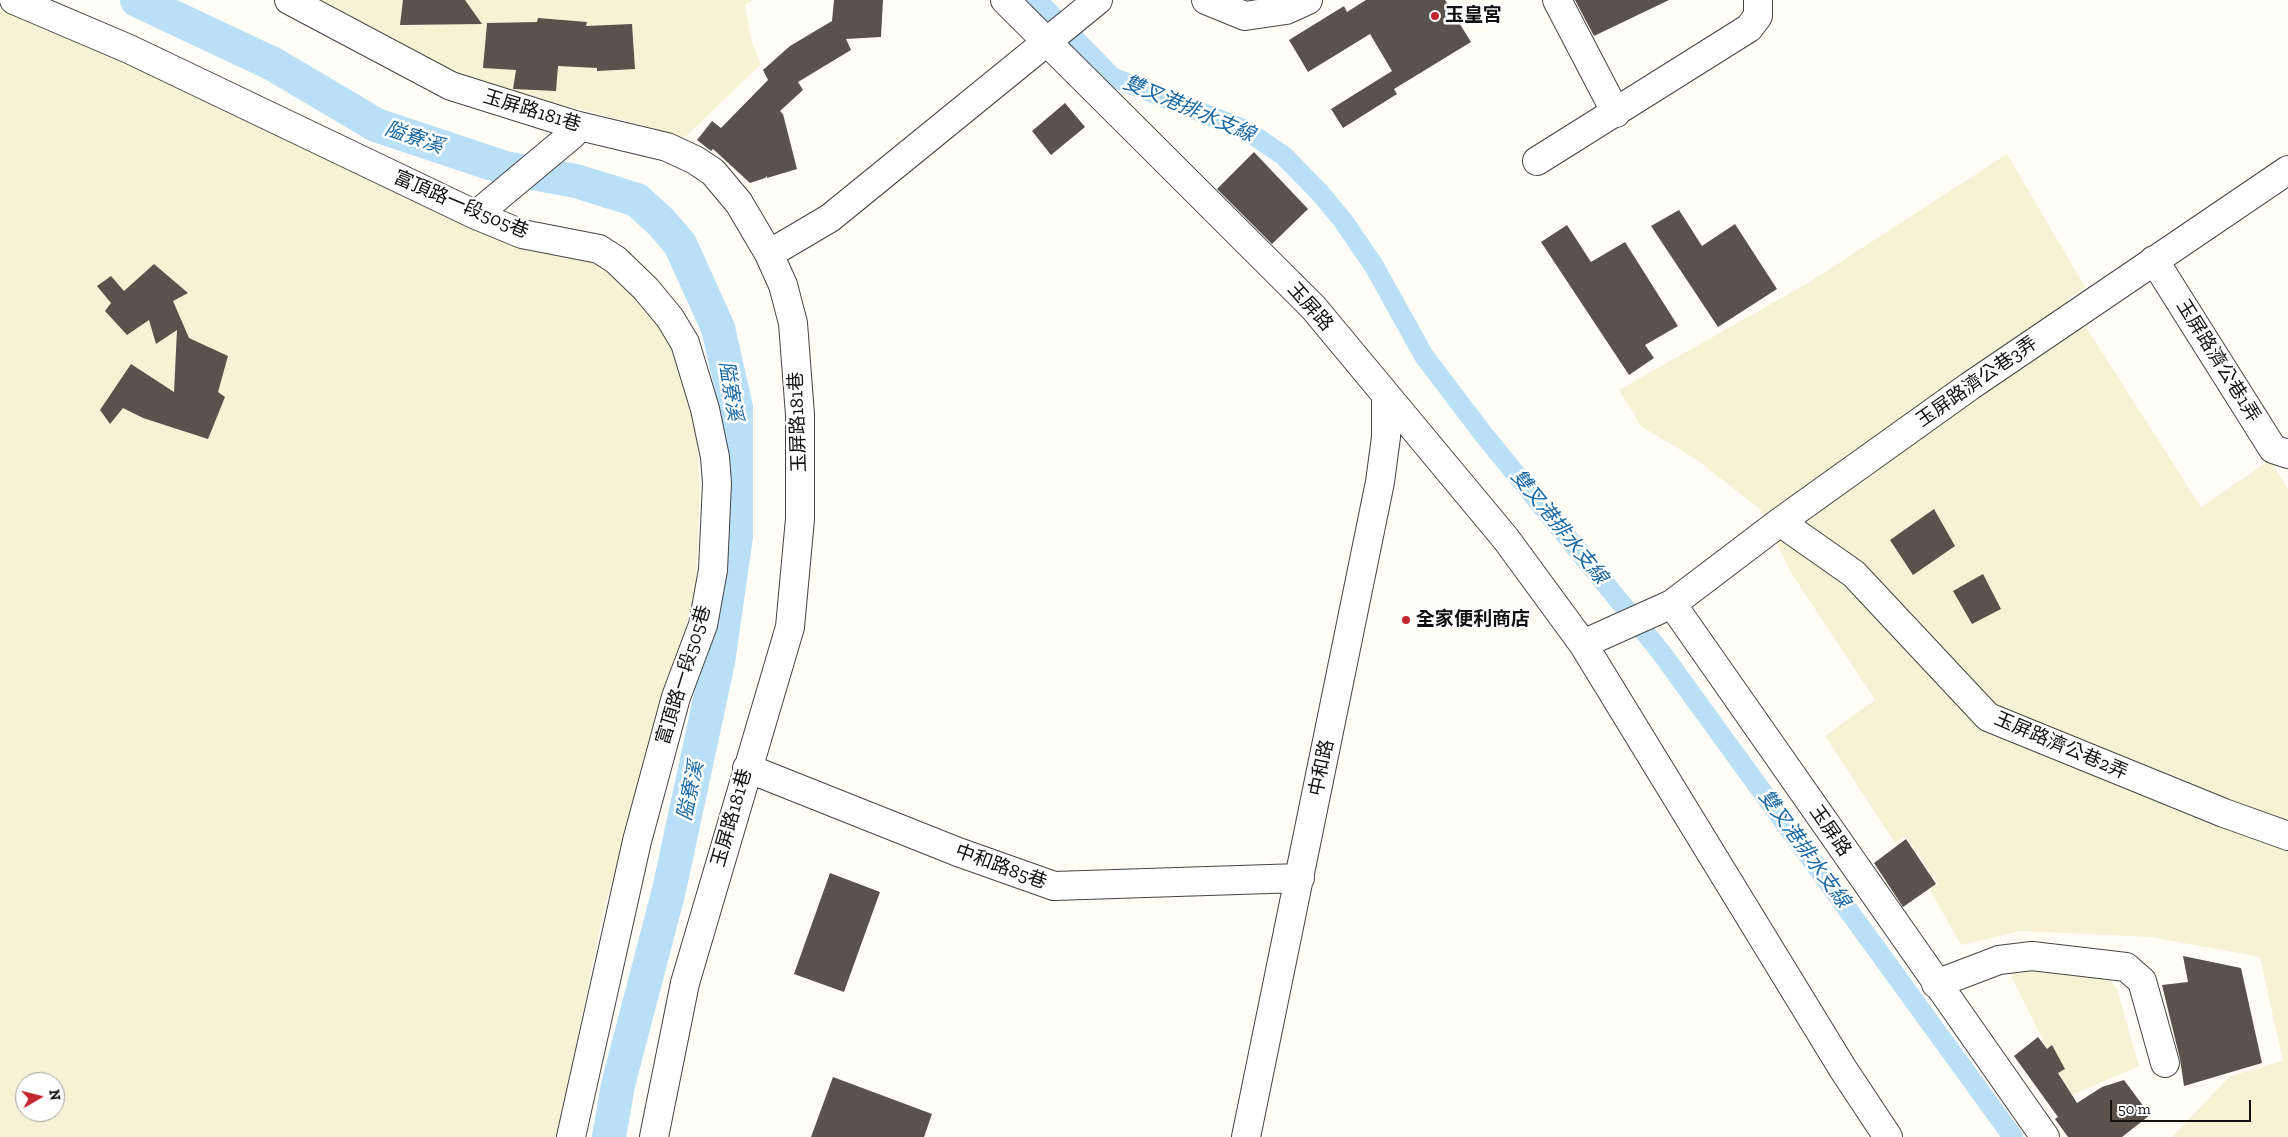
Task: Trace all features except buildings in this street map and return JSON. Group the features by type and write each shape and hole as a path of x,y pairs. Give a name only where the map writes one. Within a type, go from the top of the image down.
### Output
{"street":[{"name":"富頂路一段505巷","path":"14,0 129,49 483,210 522,234 599,249 616,260 646,289 670,318 685,343 703,401 715,457 717,483 713,570 703,624 676,697 637,841 572,1137"},
{"name":"玉屏路181巷","path":"289,0 451,86 574,130 667,147 707,168 725,184 739,203 769,254 783,285 793,322 800,415 800,519 790,627 747,768 686,983 654,1137"},
{"name":"玉屏路","path":"1005,0 1312,307 1506,539 1584,644 1838,1061 1888,1137"},
{"path":"769,254 830,218 1098,0"},
{"path":"1206,0 1245,16 1286,10 1308,0"},
{"path":"1556,0 1616,113"},
{"path":"1537,161 1749,28 1758,16 1758,0"},
{"path":"483,210 574,130"},
{"name":"玉屏路濟公巷3弄","path":"1672,604 1780,522 2154,260 2288,170"},
{"name":"玉屏路濟公巷1弄","path":"2154,260 2274,449 2288,454"},
{"name":"中和路","path":"1246,1137 1380,482 1386,437 1386,396"},
{"name":"玉屏路濟公巷2弄","path":"1780,522 1854,574 1988,717 2224,813 2288,836"},
{"path":"1584,644 1672,604"},
{"name":"玉屏路","path":"1672,604 1936,984 2045,1137"},
{"name":"中和路85巷","path":"747,768 958,852 1054,886 1300,878"},
{"path":"1936,984 1999,960 2032,956 2126,967 2142,981 2165,1063"}],"shaded area":[{"path":"310,0 752,0 745,5 752,43 761,64 683,139 642,125 471,82"},
{"path":"0,1 105,48 594,250 674,341 696,421 700,490 696,587 659,729 604,910 557,1137 0,1137"},
{"path":"2007,154 2085,287 2068,299 2201,507 2270,460 2288,489 2288,1137 2172,1137 2230,1076 2283,1061 2260,957 2151,937 2020,931 1961,945 1930,890 1938,884 1906,836 1895,843 1825,736 1875,700 1790,571 1760,509 1697,460 1641,426 1619,390 1808,283"},
{"path":"2057,963 2110,980 2117,989 2139,1066 2070,1096 2010,973"}],"waterway":[{"name":"隘寮溪","path":"137,0 273,64 376,125 505,168 576,181 637,200 661,222 680,244 718,328 736,407 736,536 718,662 669,890 618,1085 609,1137"},
{"name":"雙叉港排水支線","path":"1037,0 1112,77 1246,130 1284,156 1321,194 1344,222 1374,266 1424,356 1484,435 1660,651 2013,1137"}],"place":[{"name":"玉皇宮","path":"1435,16"},
{"name":"全家便利商店","path":"1406,620"}]}
